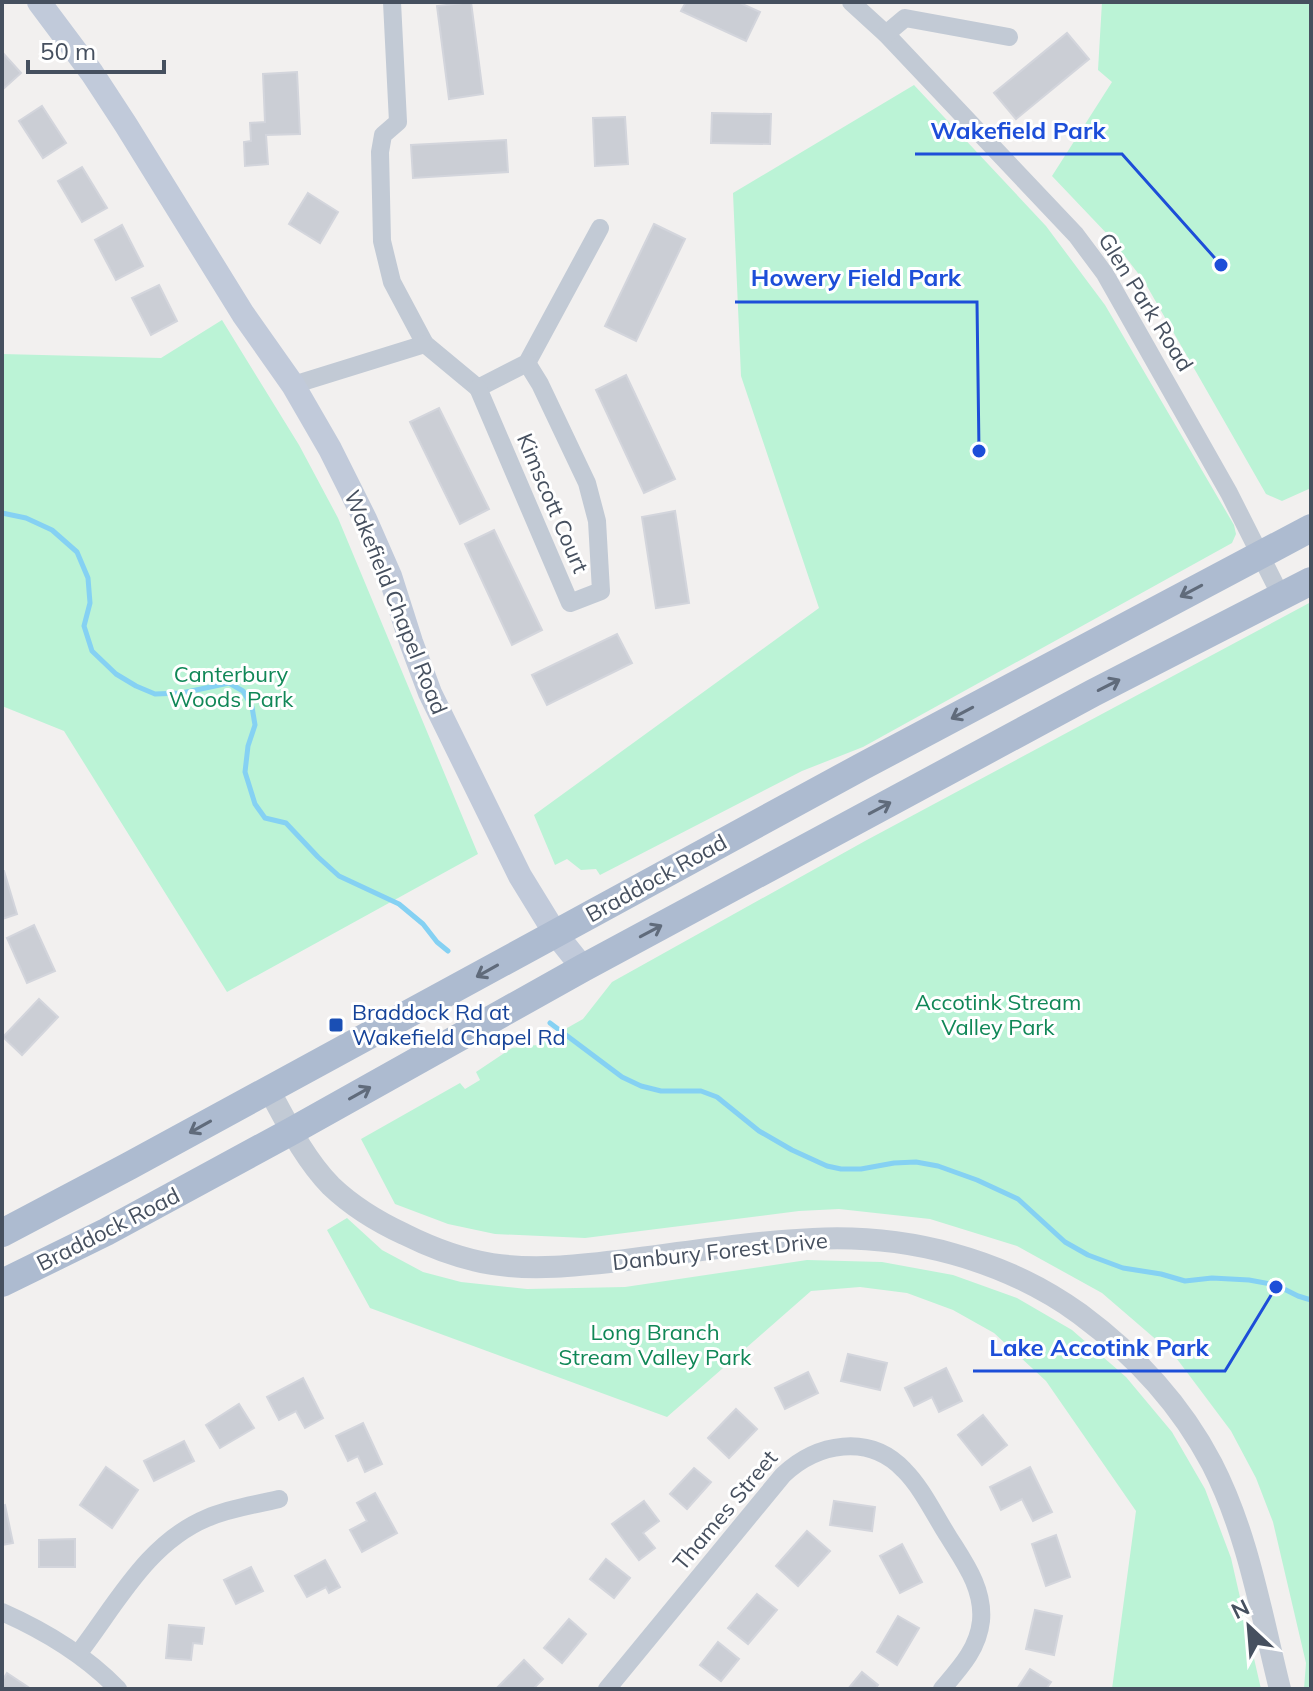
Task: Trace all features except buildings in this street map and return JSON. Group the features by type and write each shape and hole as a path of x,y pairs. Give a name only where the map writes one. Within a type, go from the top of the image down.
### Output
{"main road":[{"name":"Wakefield Chapel Road","path":"39,2 92,73 243,314 293,385 330,449 390,576 430,693 520,876 555,933 583,968"},
{"name":"Braddock Road","path":"2,1233 1311,528"},
{"name":"Braddock Road","path":"2,1283 106,1232 583,968 1093,693 1311,581"}],"street":[{"path":"392,2 398,122 383,135 380,152 382,241 392,282 425,344 478,388 527,363 600,228"},
{"name":"Glen Park Road","path":"851,2 886,34 1076,235 1105,274 1229,493 1281,596"},
{"path":"886,34 905,18 1009,37"},
{"path":"293,385 425,344"},
{"name":"Kimscott Court","path":"478,388 570,603 601,591 597,521 587,483 527,363"},
{"name":"Danbury Forest Drive","path":"269,1090 312,1164 332,1186 355,1206 389,1227 430,1247 461,1257 530,1267 577,1266 772,1242 816,1238 860,1239 903,1243 953,1254 994,1268 1068,1306 1133,1358 1189,1425 1211,1463 1230,1502 1244,1543 1280,1689"},
{"name":"Thames Street","path":"607,1689 783,1475 810,1454 847,1446 867,1448 902,1467 915,1482 973,1578 981,1608 977,1638 970,1655 942,1689"},
{"path":"78,1654 145,1564 184,1530 208,1518 279,1499"},
{"path":"2,1612 47,1634 78,1654 118,1689"}],"green space":[{"path":"1102,2 1311,2 1311,488 1282,501 1266,494 1144,281 1110,237 1052,176 1112,82 1098,70"},
{"path":"914,85 1046,226 1105,305 1234,525 1236,534 1232,543 863,747 802,771 600,875 596,869 581,870 567,859 555,865 534,815 819,608 741,376 733,193"},
{"name":"Canterbury Woods Park","path":"222,320 299,445 338,518 478,854 227,992 64,731 2,706 2,354 161,358"},
{"name":"Accotink Stream Valley Park","path":"1311,602 1311,1689 1304,1689 1306,1663 1273,1522 1256,1478 1231,1431 1174,1355 1102,1293 1017,1246 930,1219 839,1209 799,1211 585,1238 495,1234 448,1224 395,1204 361,1139 460,1083 465,1089 480,1080 476,1072 512,1048 537,1045 583,1019 612,982 865,841"},
{"name":"Long Branch Stream Valley Park","path":"347,1218 382,1250 423,1272 461,1282 527,1289 625,1287 807,1260 882,1262 953,1275 1017,1298 1072,1330 1126,1377 1172,1432 1205,1489 1231,1558 1261,1689 1112,1689 1136,1511 1046,1381 994,1333 953,1310 907,1293 860,1287 811,1291 667,1417 370,1308 327,1230"}],"waterway":[{"path":"2,513 26,518 52,530 77,552 88,578 90,603 84,626 92,651 116,674 155,694 182,693 229,683 243,691 252,707 255,725 248,746 245,772 255,804 265,818 286,823 339,876 399,904 448,951"},
{"path":"550,1023 622,1077 661,1091 701,1091 717,1097 759,1131 827,1166 861,1169 916,1162 938,1166 1018,1199 1065,1242 1088,1255 1123,1268 1185,1281 1212,1278 1249,1280 1276,1285 1311,1300"}],"place":[{"name":"Wakefield Park","path":"1221,265"},
{"name":"Howery Field Park","path":"979,451"},
{"name":"Braddock Rd at Wakefield Chapel Rd","path":"336,1025"},
{"name":"Lake Accotink Park","path":"1276,1287"}]}
